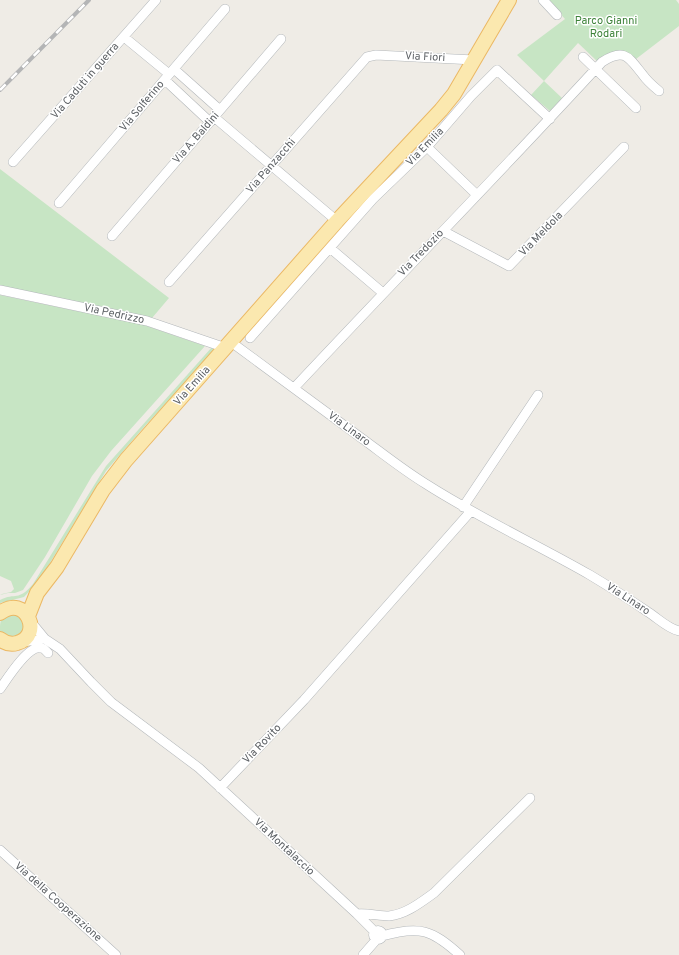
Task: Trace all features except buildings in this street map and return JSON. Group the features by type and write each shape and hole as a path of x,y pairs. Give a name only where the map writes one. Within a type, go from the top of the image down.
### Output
{"main road":[{"name":"Via Emilia","path":"6,610 37,593 57,568 103,490 126,460 337,222 369,195 441,110 454,94 509,0"},
{"name":"Via Emilia","path":"0,652 11,642 25,640 29,634 31,629 30,619 37,593"},
{"name":"Via Emilia","path":"6,610 19,608 24,611 30,619"}],"street":[{"name":"Via Caduti in guerra","path":"13,162 156,0"},
{"path":"543,0 556,15"},
{"name":"Via Solferino","path":"59,203 225,9"},
{"path":"124,36 337,222"},
{"name":"Via A. Baldini","path":"112,236 281,39"},
{"name":"Via Fiori","path":"376,55 474,60"},
{"name":"Via Panzacchi","path":"169,282 367,56 376,55"},
{"name":"Via Tredozio","path":"294,388 550,119 602,62 610,56 622,55 628,57 642,75 659,91"},
{"path":"583,57 636,108"},
{"path":"454,94 466,102 497,70 550,119"},
{"path":"169,74 215,116"},
{"name":"Via Emilia","path":"250,338 330,248 369,195 426,147 466,102"},
{"path":"426,147 477,195"},
{"name":"Via Meldola","path":"443,231 509,266 624,147"},
{"path":"330,248 383,293"},
{"name":"Via Pedrizzo","path":"0,290 146,321 213,343 228,345"},
{"name":"Via Linaro","path":"228,345 294,388 402,468 467,509 534,544 613,589 666,626 679,631"},
{"path":"467,509 538,395"},
{"name":"Via Rovito","path":"220,788 304,700 467,509"},
{"name":"Via Montalaccio","path":"30,619 45,639 60,649 90,682 111,702 176,750 220,788 357,914 378,936"},
{"path":"11,642 45,639"},
{"path":"0,689 28,653 39,647 44,648 48,653"},
{"path":"357,914 393,915 410,910 419,905 434,893 530,798"},
{"name":"Via della Cooperazione","path":"0,850 116,955"},
{"path":"363,955 378,936 413,930 434,934 460,955"}],"green space":[{"name":"Parco Gianni Rodari","path":"548,0 676,0 679,4 679,26 636,59 631,56 598,62 578,43 544,81 517,55 565,19"},
{"path":"544,81 562,98 550,111 531,95"},
{"path":"0,169 169,298 152,318 0,287"},
{"path":"0,295 144,325 205,346 111,451 92,476 45,557 23,590 15,593 0,595 11,592 14,589 11,581 0,576"},
{"path":"212,347 214,351 106,471 39,581 24,597 0,603 0,600 24,593 33,584 106,466"},
{"path":"11,613 20,616 24,624 23,633 12,640 0,633 1,620"}],"railway":[{"path":"0,90 89,0"}]}
